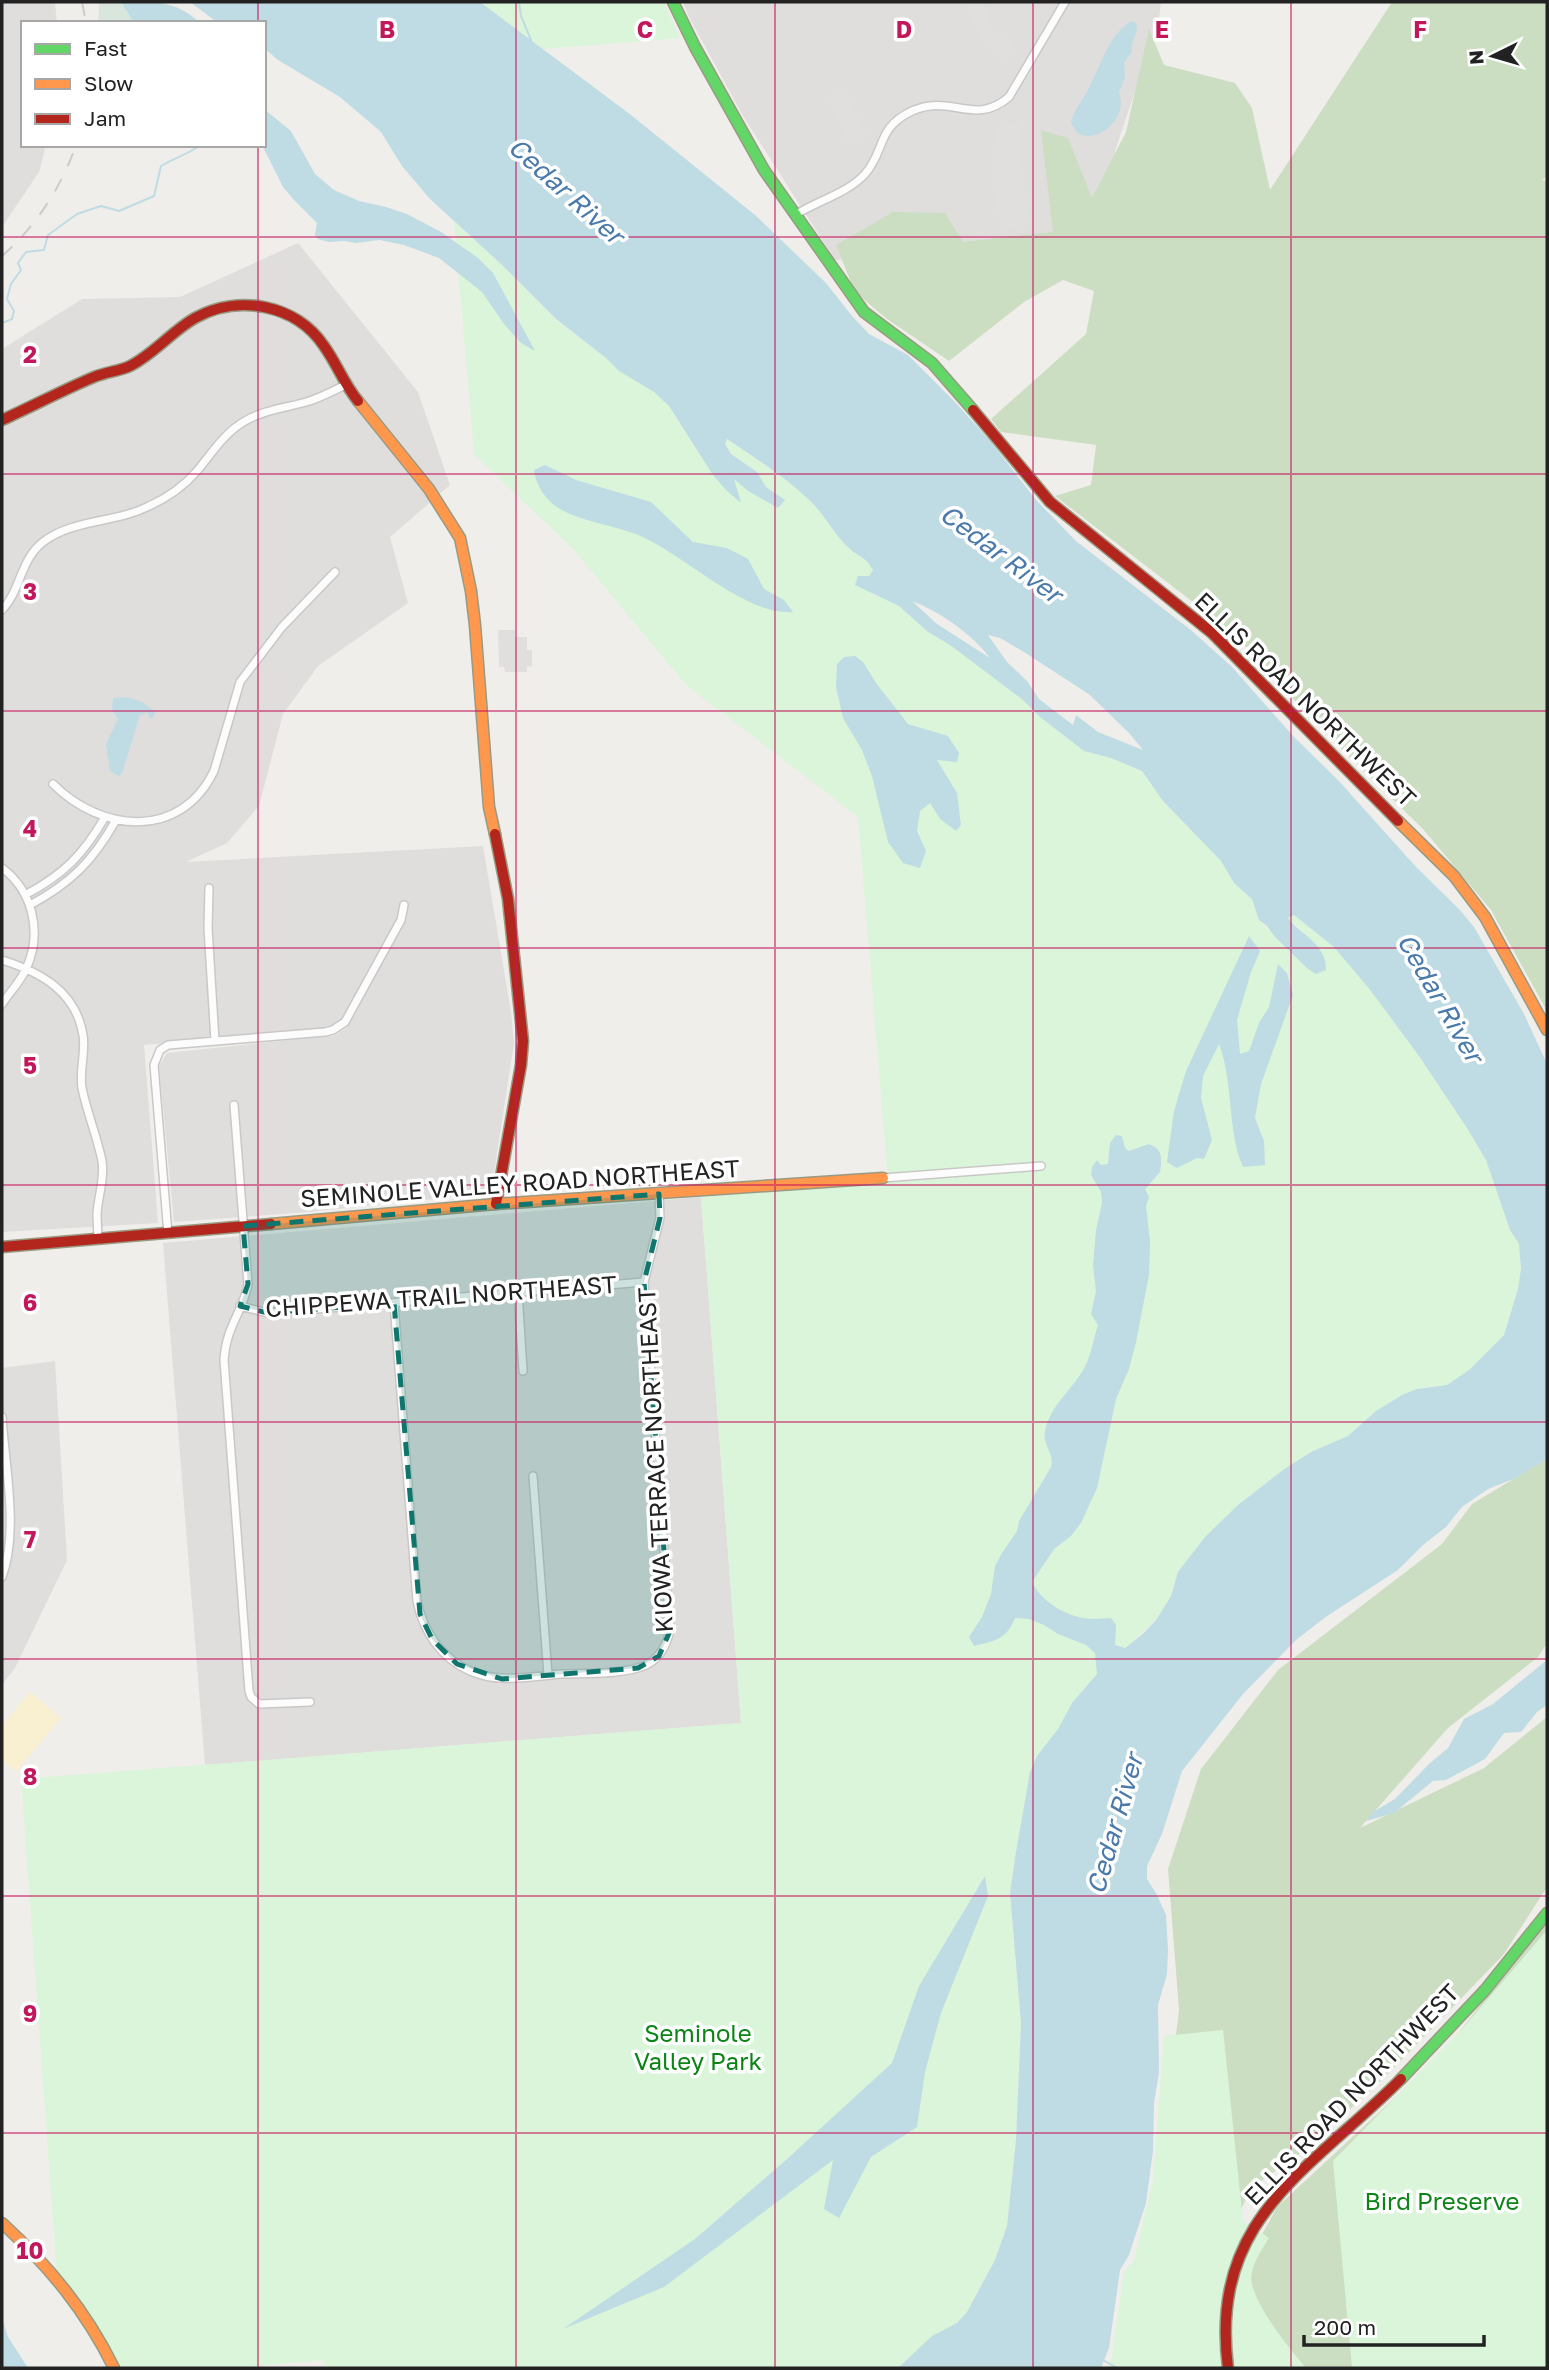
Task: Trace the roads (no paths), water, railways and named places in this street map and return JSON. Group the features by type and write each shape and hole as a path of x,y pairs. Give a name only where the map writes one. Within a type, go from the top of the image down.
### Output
{"street":[{"name":"ELLIS ROAD NORTHWEST","path":"673,2 764,170 864,312 875,323 930,359 1050,502 1212,633 1324,749 1454,876 1485,918 1547,1030"},
{"path":"795,215 813,203 854,184 867,172 890,125 901,117 926,105 939,104 982,111 1001,104 1009,97 1065,2"},
{"path":"2,420 98,375 130,366 193,319 230,305 262,305 288,314 309,329 324,345 345,385 429,489 460,538 471,591 489,807 508,899 523,1041 496,1204"},
{"path":"2,610 12,598 32,554 52,536 146,508 171,494 194,474 223,437 244,421 268,411 306,402 345,385"},
{"path":"52,784 67,798 116,820 159,820 185,808 207,785 214,771 240,682 248,668 282,627 335,572"},
{"path":"25,895 72,864 85,850 105,817"},
{"path":"30,905 65,884 79,872 99,849 116,820"},
{"path":"2,868 16,881 30,905 34,933 26,968 2,1004"},
{"path":"209,888 208,928 215,1041"},
{"path":"168,1234 154,1065 160,1050 168,1045 325,1032 340,1026 345,1022 401,920 404,905"},
{"path":"2,960 49,979 64,993 74,1009 83,1034 81,1085 102,1161 103,1182 97,1212 98,1240"},
{"path":"234,1105 248,1283 226,1337 224,1360 249,1691 259,1704 310,1702"},
{"name":"SEMINOLE VALLEY ROAD NORTHEAST","path":"2,1247 496,1204 1041,1166"},
{"name":"KIOWA TERRACE NORTHEAST","path":"548,1675 638,1668 659,1656 670,1631 644,1282 660,1218 659,1194"},
{"name":"CHIPPEWA TRAIL NORTHEAST","path":"240,1306 268,1314 644,1282"},
{"path":"518,1292 523,1371"},
{"path":"394,1303 417,1601 425,1627 432,1639 448,1656 479,1675 502,1679 548,1675 533,1476"},
{"path":"2,1417 11,1536 5,1549 2,1577"},
{"name":"ELLIS ROAD NORTHWEST","path":"1228,2368 1225,2333 1231,2284 1240,2254 1259,2218 1297,2175 1369,2110 1423,2056 1514,1956 1547,1913"},
{"path":"2,2223 38,2256 75,2298 99,2336 114,2368"}],"water":[{"path":"121,2 173,6 198,21 133,21"},
{"name":"Cedar River","path":"190,2 480,2 631,115 755,215 826,283 869,334 908,355 954,401 991,442 1036,500 1076,541 1192,631 1232,667 1294,737 1338,780 1474,927 1524,1014 1547,1064 1547,1459 1516,1478 1488,1489 1462,1507 1446,1527 1398,1570 1327,1616 1296,1640 1243,1694 1182,1771 1162,1834 1147,1866 1147,1879 1166,1915 1168,1950 1167,1974 1158,2005 1159,2072 1146,2203 1129,2255 1120,2270 1109,2348 1101,2368 898,2368 932,2336 957,2323 967,2312 995,2260 1007,2226 1016,2140 1021,2023 1010,1893 1016,1852 1030,1772 1037,1756 1058,1729 1072,1703 1097,1674 1095,1653 1086,1645 1029,1619 1015,1618 1004,1635 988,1642 974,1646 969,1637 982,1617 991,1594 995,1566 1051,1467 1045,1431 1056,1407 1085,1367 1098,1325 1091,1314 1096,1291 1093,1266 1096,1230 1102,1203 1101,1192 1091,1175 1092,1167 1097,1160 1101,1165 1108,1164 1110,1143 1116,1135 1122,1136 1125,1148 1129,1151 1149,1144 1159,1152 1160,1172 1145,1189 1149,1197 1146,1206 1150,1242 1149,1275 1136,1342 1129,1369 1116,1399 1097,1488 1081,1523 1071,1536 1054,1549 1032,1582 1043,1597 1066,1613 1094,1619 1111,1618 1116,1625 1115,1645 1125,1648 1156,1620 1171,1596 1178,1572 1205,1537 1238,1505 1283,1470 1311,1452 1348,1436 1376,1411 1402,1395 1417,1389 1447,1385 1469,1370 1504,1335 1518,1289 1521,1269 1519,1244 1510,1230 1486,1160 1467,1128 1419,1056 1371,991 1334,947 1294,915 1288,918 1322,952 1326,970 1316,974 1308,969 1259,920 1252,899 1234,883 1221,861 1163,801 1142,771 1111,758 1084,751 1040,717 1023,700 950,645 928,632 899,606 855,585 858,576 869,576 873,570 867,562 845,544 815,506 795,487 727,439 725,444 731,454 757,472 766,487 785,500 778,508 748,491 734,479 741,503 713,475 669,406 654,392 619,371 556,319 430,199 402,166 381,132 340,97 278,60 266,50 266,21 215,21","holes":["912,601 933,611 974,640 990,658 937,624","988,635 1000,638 1090,695 1143,750 1098,732 1076,715 1073,725 1039,699"]},
{"path":"1131,21 1136,23 1137,31 1132,52 1124,63 1125,77 1119,93 1120,110 1104,131 1096,135 1078,134 1071,123 1074,113 1111,43"},
{"path":"266,111 291,131 315,174 334,190 359,201 407,214 441,232 478,258 493,273 535,351 521,343 482,292 439,258 404,245 379,240 356,243 318,239 315,235 317,223 283,187 263,147 266,147"},
{"path":"545,465 576,480 651,502 693,542 727,548 748,559 764,589 784,600 793,612 774,611 754,604 636,534 560,509 546,497 537,482 534,470"},
{"path":"855,656 863,662 908,724 948,736 959,753 957,762 937,760 957,793 961,825 956,831 940,819 930,803 920,811 917,831 926,851 920,868 903,863 888,842 872,776 862,750 843,718 836,687 837,664 844,657"},
{"path":"127,697 142,702 155,712 153,718 150,718 147,712 140,715 119,776 110,771 106,744 118,719 112,710 113,698"},
{"path":"1249,936 1260,951 1237,1020 1240,1054 1249,1051 1259,1023 1269,1007 1278,964 1287,973 1293,995 1261,1084 1255,1118 1264,1141 1265,1165 1243,1167 1235,1138 1227,1075 1219,1044 1203,1076 1201,1098 1212,1140 1204,1159 1197,1158 1177,1168 1167,1162 1174,1111 1186,1071"},
{"path":"1547,1660 1547,1705 1537,1712 1521,1732 1504,1733 1485,1759 1446,1780 1433,1781 1394,1813 1366,1821 1373,1812 1395,1799 1448,1748 1464,1719 1493,1704"},
{"path":"985,1876 988,1896 941,2013 925,2072 917,2127 871,2157 839,2218 824,2209 833,2160 664,2287 563,2329 695,2239 892,2063 919,1986"},
{"path":"2,2318 8,2337 28,2368 2,2368"}],"waterway":[{"path":"519,2 521,16 531,40"},
{"path":"2,323 12,319 14,311 7,299 11,284 21,270 18,263 26,252 44,250 48,235 77,214 101,206 119,211 154,196 161,166 198,147"},
{"path":"1103,2360 1117,2368"}],"railway":[{"path":"82,2 86,21"},
{"path":"2,256 26,232 46,205 63,176 75,147"}],"park label":[{"name":"Seminole Valley Park","path":"698,2048"},
{"name":"Bird Preserve","path":"1442,2202"}]}
